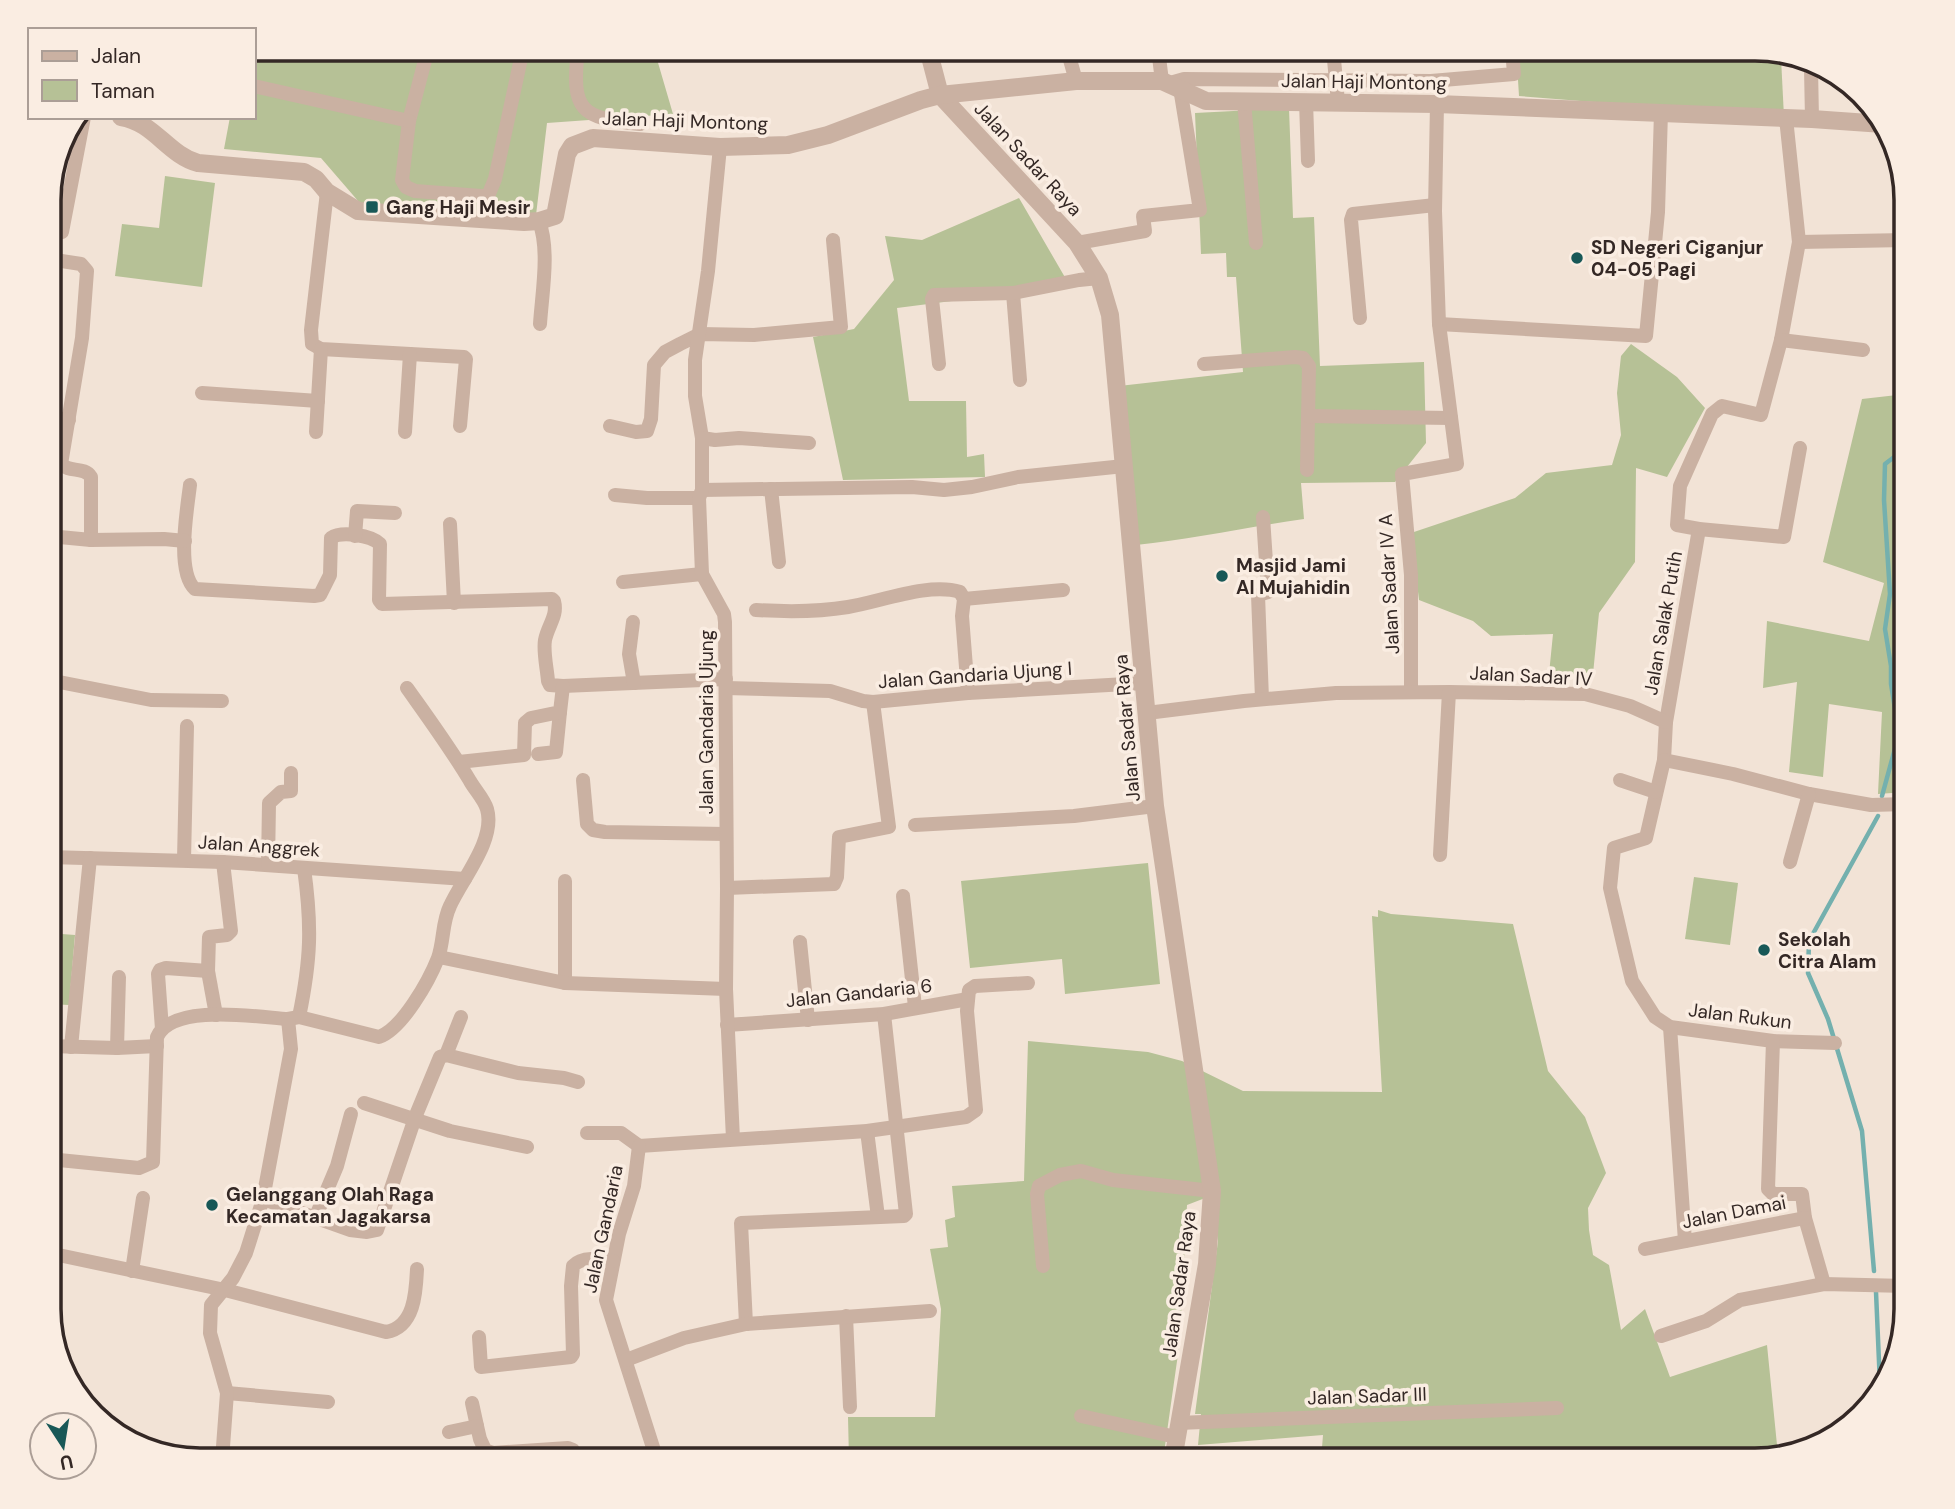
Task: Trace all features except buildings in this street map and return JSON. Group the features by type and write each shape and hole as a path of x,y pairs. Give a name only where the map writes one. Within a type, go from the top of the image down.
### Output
{"street":[{"path":"1071,61 1076,81"},
{"path":"1077,243 1145,230 1143,216 1200,210 1171,84 1163,61"},
{"path":"1335,61 1338,102"},
{"path":"1171,84 1184,79 1431,81 1514,74 1513,61"},
{"path":"425,62 409,121 402,180 406,187 423,192 488,196 495,179 520,62"},
{"path":"577,62 576,94 584,108 604,120 640,124"},
{"name":"Jalan Sadar Raya","path":"931,62 940,95 1077,243 1099,278 1110,315 1155,806 1200,1063 1212,1191 1207,1264 1175,1448"},
{"path":"1811,74 1812,118"},
{"name":"Jalan Haji Montong","path":"539,221 555,216 567,154 572,146 593,138 720,147 788,145 828,135 940,95 1076,81 1171,84 1206,101 1437,104 1812,118 1870,123"},
{"path":"256,86 409,121"},
{"path":"1244,101 1256,243"},
{"path":"1306,102 1308,161"},
{"path":"1308,416 1451,418 1439,324 1435,205 1437,104"},
{"path":"1439,324 1646,336 1658,212 1661,112"},
{"name":"Jalan Salak Putih","path":"1786,118 1800,242 1781,340 1761,415 1722,406 1712,414 1680,486 1677,525 1784,537 1800,449"},
{"path":"127,119 146,126 185,159 198,163 304,172 316,179 327,192 346,206 358,211 372,214 539,221 545,253 540,324"},
{"path":"62,232 82,129"},
{"name":"Jalan Gandaria Ujung","path":"720,147 695,360 695,388 702,438 702,575 724,614 726,834"},
{"path":"327,192 311,330 312,344 321,349 458,355 466,359 460,426"},
{"path":"1360,318 1351,220 1353,214 1435,205"},
{"path":"610,426 636,432 647,431 651,419 653,373 658,358 700,334 754,335 841,327 834,240"},
{"path":"1800,242 1894,240"},
{"path":"62,261 81,264 87,271 82,338 62,458"},
{"path":"939,364 932,299 934,295 1013,293 1079,279 1099,278"},
{"path":"1013,293 1020,380"},
{"path":"1781,340 1863,351"},
{"path":"316,432 321,349"},
{"path":"405,432 410,354"},
{"path":"1204,364 1303,358 1309,366 1307,470"},
{"path":"202,393 318,401"},
{"name":"Jalan Sadar IV A","path":"1411,692 1410,575 1402,474 1457,464 1451,418"},
{"path":"62,419 69,420"},
{"path":"702,438 808,443"},
{"path":"62,465 87,472 91,477 91,540"},
{"path":"615,495 647,498 771,489 912,487 944,490 972,488 1018,477 1124,466"},
{"path":"190,485 185,541 186,579 195,589 320,595 330,575 331,538 335,534 376,540 380,544 379,600 382,604 552,599 556,609 544,643 548,681 550,685 562,686 560,712 556,752 538,754"},
{"path":"771,489 779,562"},
{"path":"355,536 358,511 395,513"},
{"path":"1262,699 1258,595 1268,592 1263,517"},
{"path":"450,524 454,603"},
{"name":"Jalan Salak Putih","path":"1666,722 1699,529"},
{"path":"62,537 185,541"},
{"path":"623,582 702,575"},
{"path":"757,610 819,612 939,590 960,592 964,599 962,616 968,693"},
{"path":"964,599 1063,590"},
{"path":"633,622 629,654 634,683"},
{"path":"62,683 151,700 222,701"},
{"name":"Jalan Gandaria Ujung I","path":"562,686 634,683 726,684 830,691 873,702 968,693 1144,683"},
{"path":"62,1160 139,1168 153,1162 159,1033 183,1018 216,1015 293,1018 374,1036 388,1033 409,1011 439,957 449,906 486,834 486,808 459,762 407,688"},
{"path":"1440,855 1449,692"},
{"name":"Jalan Sadar IV","path":"1147,713 1336,693 1585,694 1630,706 1666,722"},
{"path":"727,888 834,884 837,877 839,837 889,827 873,702"},
{"path":"459,762 524,755 525,723 531,718 560,712"},
{"path":"1620,780 1656,792 1664,760 1666,722"},
{"path":"184,860 187,726"},
{"path":"1664,760 1733,774 1809,794 1871,805 1894,804"},
{"path":"268,865 269,803 281,792 291,791 291,773"},
{"path":"583,780 587,824 593,830 726,834 726,989 733,1139"},
{"name":"Jalan Rukun","path":"1656,792 1646,838 1614,848 1611,888 1632,981 1655,1017 1670,1027 1773,1041 1835,1043"},
{"path":"1790,862 1809,794"},
{"path":"915,825 1062,817 1155,806"},
{"name":"Jalan Anggrek","path":"62,857 223,862 465,879"},
{"path":"71,1047 90,858"},
{"path":"216,1015 208,971 209,937 228,935 231,931 223,862"},
{"path":"223,1448 226,1393 213,1345 211,1305 225,1290 246,1253 262,1199 291,1049 293,1018 309,966 311,932 304,868"},
{"path":"565,881 565,984"},
{"path":"903,896 915,1007"},
{"path":"800,942 808,1020"},
{"path":"439,957 565,984 726,989"},
{"path":"162,1029 158,974 160,970 166,968 208,971"},
{"path":"117,1048 119,977"},
{"name":"Jalan Gandaria 6","path":"727,1025 884,1014 968,999 969,990 975,986 1028,983"},
{"name":"Jalan Gandaria","path":"652,1448 606,1300 613,1261 634,1186 639,1146 867,1131 967,1117 976,1110 968,999"},
{"path":"746,1324 741,1223 906,1214 884,1014"},
{"path":"446,1055 461,1017"},
{"path":"1670,1027 1685,1241"},
{"path":"1773,1041 1768,1189 1773,1194 1802,1194 1805,1218"},
{"path":"62,1047 157,1046"},
{"path":"262,1199 350,1230 377,1230 414,1120 440,1058 446,1055 518,1073 578,1082"},
{"path":"364,1103 450,1132 527,1147"},
{"path":"316,1216 337,1166 351,1114"},
{"path":"867,1131 878,1217"},
{"path":"587,1133 621,1133 639,1146"},
{"path":"1043,1266 1037,1194 1039,1186 1060,1175 1081,1171 1113,1180 1212,1191"},
{"path":"132,1271 143,1198"},
{"name":"Jalan Damai","path":"1645,1249 1805,1218 1824,1284"},
{"path":"62,1255 225,1290 388,1332 401,1325 414,1303 417,1269"},
{"path":"479,1337 481,1367 571,1357 573,1266 579,1260 586,1259 613,1261"},
{"path":"1661,1336 1706,1321 1740,1300 1824,1284 1894,1286"},
{"path":"626,1360 684,1338 746,1324 930,1311"},
{"path":"846,1316 850,1407"},
{"path":"226,1393 328,1402"},
{"path":"472,1403 484,1448"},
{"name":"Jalan Sadar III","path":"1081,1416 1177,1430 1557,1408"},
{"path":"449,1432 478,1426"}],"green space":[{"path":"1517,61 1773,62 1781,64 1784,117 1519,96"},
{"path":"256,62 658,62 673,114 547,123 536,215 365,209 321,158 224,149 230,119 256,119"},
{"path":"1289,108 1293,218 1314,217 1320,366 1424,362 1426,443 1395,482 1301,483 1304,519 1136,545 1119,386 1243,372 1236,277 1227,277 1226,253 1201,254 1195,113"},
{"path":"165,176 215,183 202,287 115,276 122,224 159,228"},
{"path":"1019,198 1070,286 897,308 909,401 966,401 967,457 984,454 985,477 843,480 813,337 854,329 894,280 885,236 922,240"},
{"path":"1631,344 1677,377 1705,408 1667,477 1636,468 1635,562 1599,613 1593,674 1549,674 1553,634 1491,636 1473,621 1419,600 1411,533 1515,498 1546,473 1612,465 1621,435 1617,393 1621,356"},
{"path":"1894,395 1894,793 1878,794 1882,712 1829,704 1823,777 1789,772 1797,682 1763,688 1767,621 1869,641 1884,583 1823,562 1862,399"},
{"path":"1148,863 1160,984 1065,994 1062,959 970,968 961,881"},
{"path":"1694,877 1738,883 1730,945 1685,939"},
{"path":"1378,910 1391,914 1513,924 1548,1071 1585,1117 1606,1173 1588,1208 1589,1230 1593,1255 1609,1265 1621,1330 1645,1309 1670,1377 1767,1345 1778,1446 1322,1448 1323,1435 1198,1445 1201,1414 1195,1414 1218,1241 1213,1195 1187,1205 1180,1340 1165,1448 849,1448 848,1417 935,1417 941,1309 930,1249 948,1247 945,1220 955,1217 952,1186 1024,1181 1028,1041 1148,1052 1182,1061 1243,1091 1382,1092 1372,916 1378,917"},
{"path":"62,934 75,935 69,1005 62,1005"}],"waterway":[{"path":"1894,457 1885,464 1884,500 1890,594 1885,629 1894,703"},
{"path":"1882,796 1894,752"},
{"path":"1874,1271 1862,1131 1828,1019 1808,973 1809,941 1878,816"},
{"path":"1876,1292 1879,1369"}],"place":[{"name":"Gang Haji Mesir","path":"372,207"},
{"name":"SD Negeri Ciganjur 04-05 Pagi","path":"1577,258"},
{"name":"Masjid Jami Al Mujahidin","path":"1222,576"},
{"name":"Sekolah Citra Alam","path":"1764,950"},
{"name":"Gelanggang Olah Raga Kecamatan Jagakarsa","path":"212,1205"}]}
